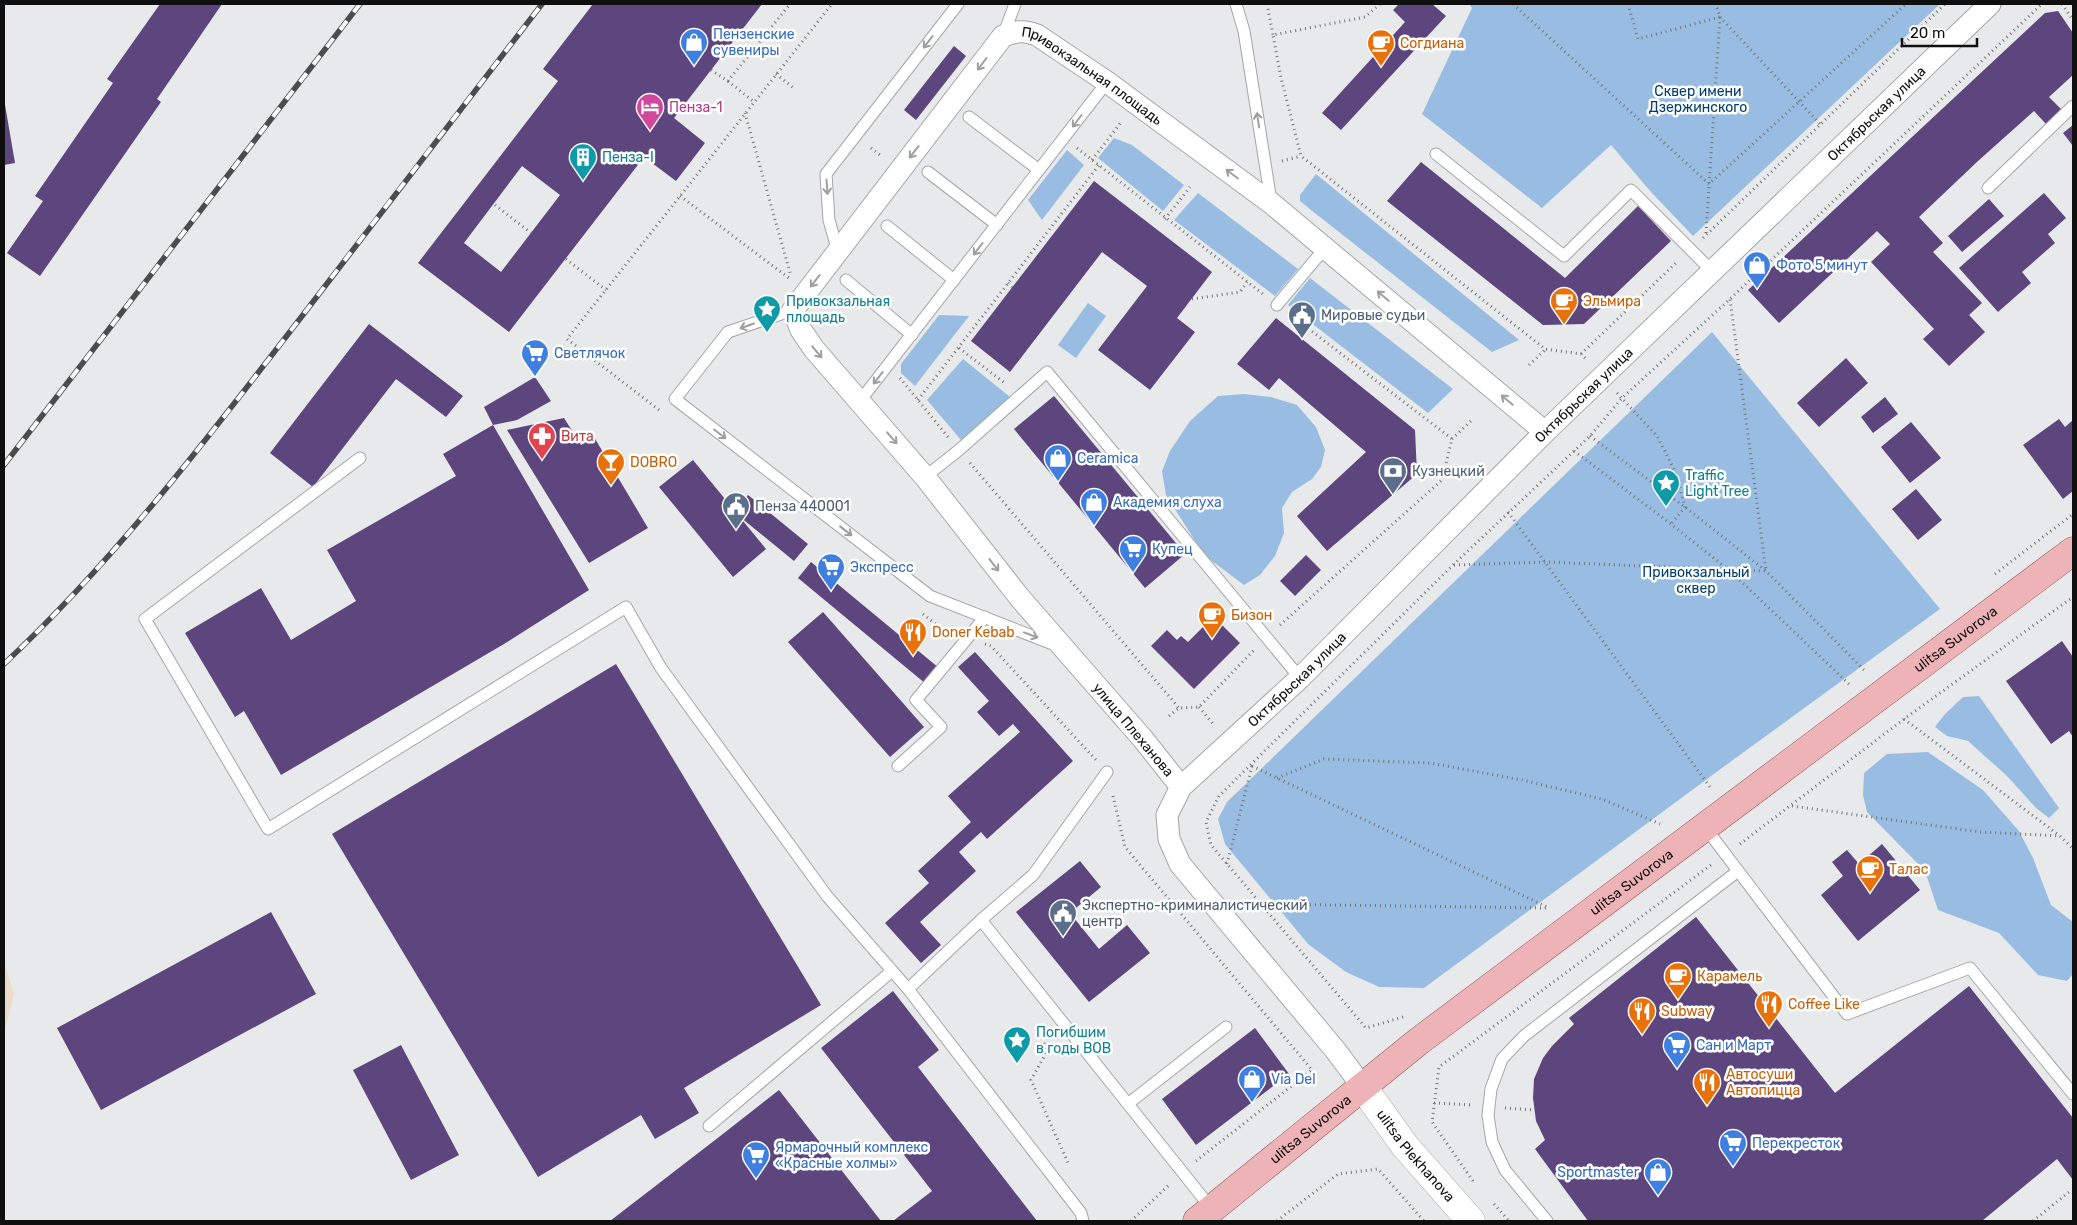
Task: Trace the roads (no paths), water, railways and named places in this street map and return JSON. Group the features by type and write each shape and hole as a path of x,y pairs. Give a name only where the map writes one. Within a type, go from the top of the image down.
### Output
{"main road":[{"name":"ulitsa Suvorova","path":"1204,1214 1362,1086 1558,935 2073,550"},
{"name":"ulitsa Plekhanova","path":"1362,1086 1405,1146 1471,1221"}],"street":[{"name":"Октябрьская улица","path":"1181,787 1300,678 1602,376 1990,4"},
{"name":"Привокзальная площадь","path":"793,310 1003,36 1014,31 1026,31 1037,35 1107,82 1271,203 1545,432"},
{"path":"793,310 801,330 814,349 925,477"},
{"name":"улица Плеханова","path":"925,477 1020,598 1143,739 1181,787 1167,815 1169,839 1180,864 1336,1051 1362,1086"}],"lane":[{"path":"838,252 829,220 826,174 958,4"},
{"path":"1003,36 1015,4"},
{"path":"1236,4 1244,30 1271,203"},
{"path":"860,401 1107,82"},
{"path":"1988,188 2073,106"},
{"path":"969,117 1039,170"},
{"path":"1436,154 1564,256 1631,190 1712,271"},
{"path":"928,172 996,225"},
{"path":"887,226 954,280"},
{"path":"1277,305 1325,248"},
{"path":"846,280 912,335"},
{"path":"793,310 728,332 675,399 930,596 1064,648"},
{"path":"925,477 960,450 1047,372 1300,678"},
{"path":"360,458 145,619 268,830 626,607 661,668 827,896 908,989 1081,1213 1083,1221"},
{"path":"898,766 941,727 916,700 985,617"},
{"path":"908,989 981,920 1033,875 1107,772"},
{"path":"1704,826 1847,1014 1970,968 2073,1094"},
{"path":"1547,1221 1505,1170 1492,1142 1488,1115 1489,1106 1491,1090 1502,1059 1524,1036 1738,870"},
{"path":"981,920 1183,1171 1204,1214"},
{"path":"710,1126 892,971"},
{"path":"1129,1103 1226,1027"}],"railway":[{"path":"4,465 360,4"},
{"path":"4,664 84,584 194,454 542,4"}],"place":[{"name":"Пензенские сувениры","path":"694,66"},
{"name":"Согдиана","path":"1381,67"},
{"name":"Пенза-1","path":"650,131"},
{"name":"Пенза-I","path":"583,181"},
{"name":"Фото 5 минут","path":"1757,289"},
{"name":"Эльмира","path":"1564,325"},
{"name":"Привокзальная площадь","path":"767,333"},
{"name":"Мировые судьи","path":"1302,339"},
{"name":"Светлячок","path":"535,377"},
{"name":"Вита","path":"542,460"},
{"name":"Ceramica","path":"1058,482"},
{"name":"DOBRO","path":"611,486"},
{"name":"Кузнецкий","path":"1393,495"},
{"name":"Traffic Light Tree","path":"1666,507"},
{"name":"Академия слуха","path":"1094,526"},
{"name":"Пенза 440001","path":"736,530"},
{"name":"Купец","path":"1133,573"},
{"name":"Экспресс","path":"831,591"},
{"name":"Бизон","path":"1212,639"},
{"name":"Doner Kebab","path":"913,656"},
{"name":"Талас","path":"1870,893"},
{"name":"Экспертно-криминалистический центр","path":"1063,937"},
{"name":"Карамель","path":"1678,1000"},
{"name":"Coffee Like","path":"1769,1028"},
{"name":"Subway","path":"1642,1035"},
{"name":"Погибшим в годы ВОВ","path":"1017,1064"},
{"name":"Сан и Март","path":"1677,1069"},
{"name":"Via Del","path":"1252,1103"},
{"name":"Автосуши Автопицца","path":"1707,1106"},
{"name":"Перекресток","path":"1733,1167"},
{"name":"Ярмарочный комплекс «Красные холмы»","path":"756,1179"},
{"name":"Sportmaster","path":"1658,1196"}],"park label":[{"name":"Сквер имени Дзержинского","path":"1698,99"},
{"name":"Привокзальный сквер","path":"1696,580"}]}
